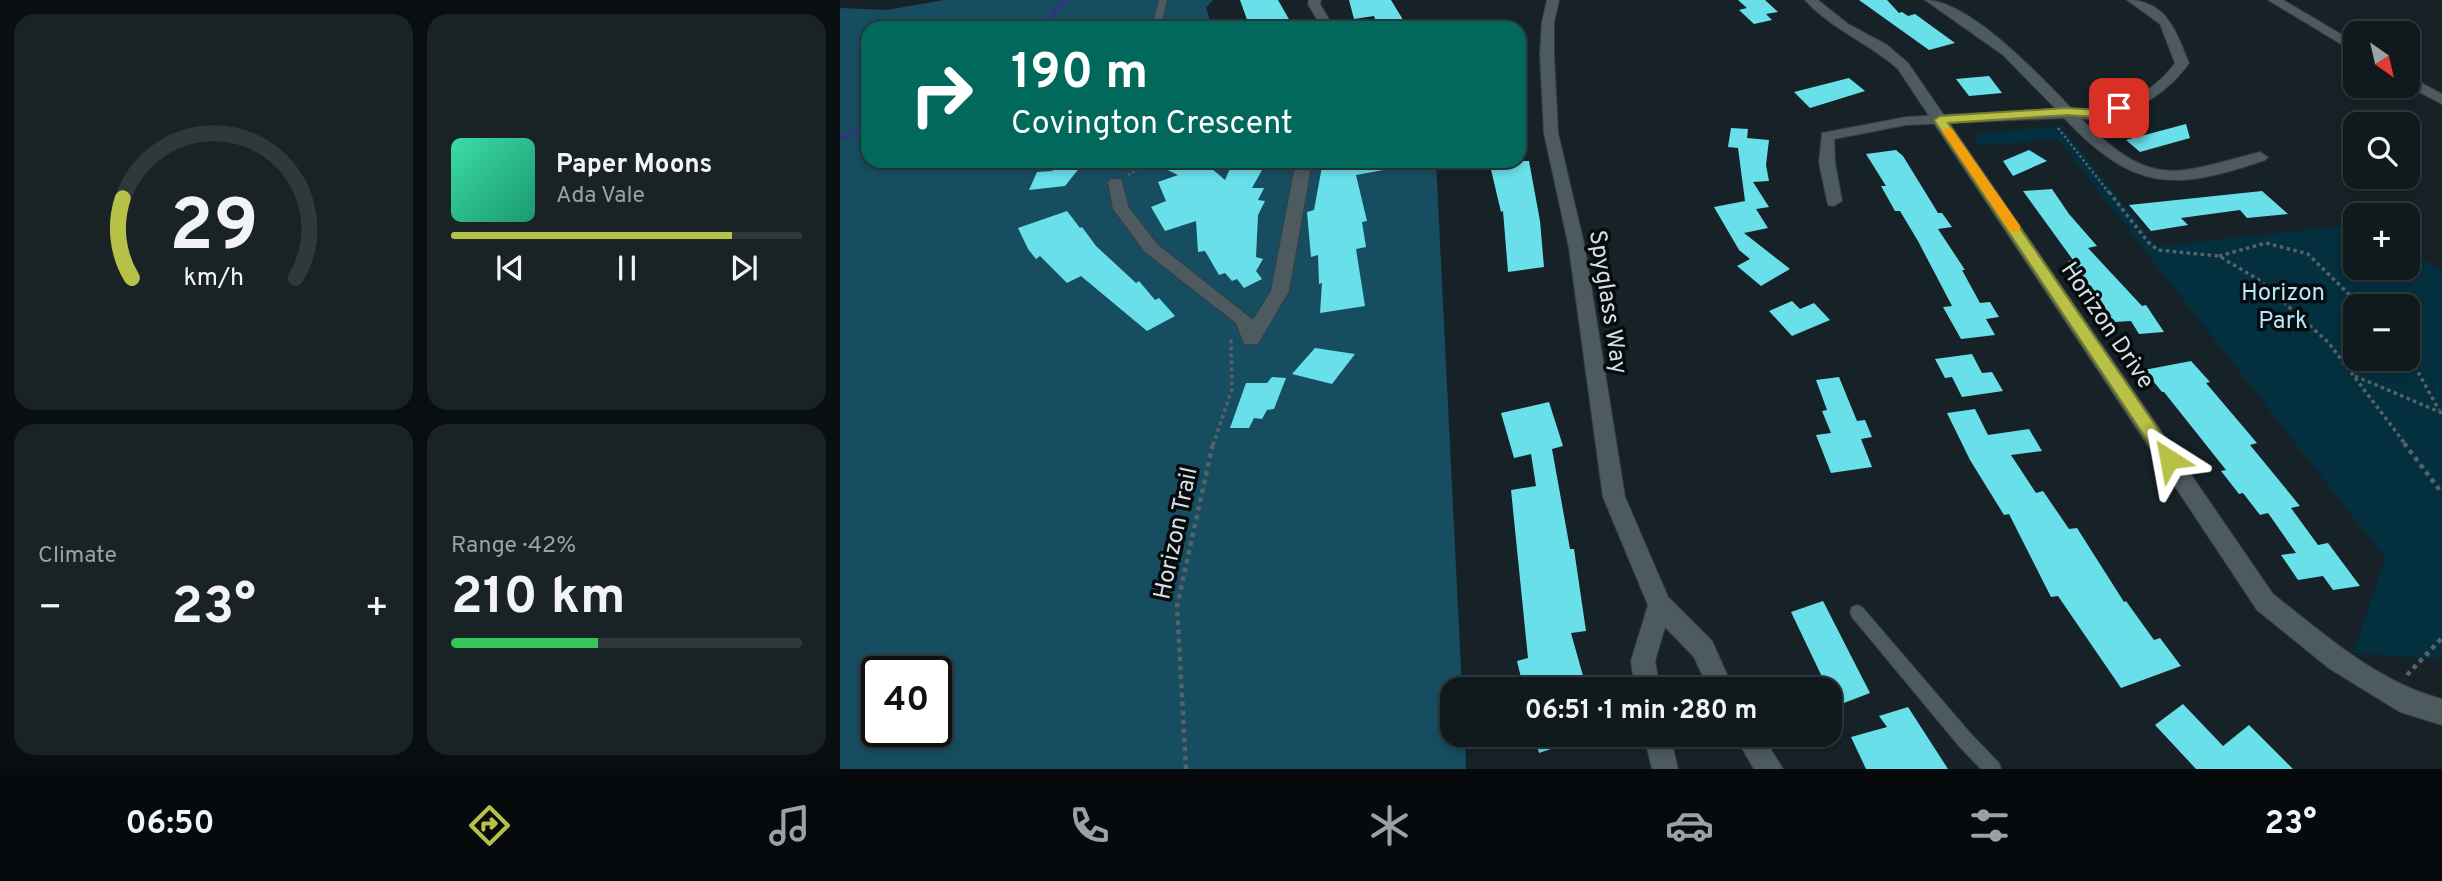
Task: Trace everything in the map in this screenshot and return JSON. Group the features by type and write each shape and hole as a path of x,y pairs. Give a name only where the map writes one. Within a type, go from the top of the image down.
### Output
{"street":[{"path":"1315,0 1314,4 1324,21"},
{"name":"Spyglass Way","path":"1553,0 1547,44 1551,134 1577,248 1614,497 1660,605"},
{"name":"Horizon Drive","path":"1811,0 1844,27 1882,48 1903,66 1979,174 2264,602 2339,661 2409,703 2442,712"},
{"path":"1931,0 1992,38 2113,156 2141,172 2177,175 2227,169 2260,157"},
{"path":"2133,0 2166,22"},
{"path":"1834,201 1826,163 1827,136 1846,130 1940,120 2067,112 2099,114 2138,102 2169,84 2182,63 2166,22 2149,0"},
{"path":"2274,0 2343,41"},
{"path":"2420,87 2442,100"},
{"path":"1116,182 1121,209 1151,248 1244,320 1251,339 1280,291 1303,168"},
{"path":"1646,677 1643,661 1660,605 1703,649 1716,677"},
{"path":"1660,747 1665,769"},
{"path":"1755,747 1770,769"}],"lane":[{"path":"1158,21 1163,0"},
{"path":"1857,612 1965,740 1993,769"}],"path":[{"path":"2045,113 2148,242 2158,250 2219,256 2266,243 2308,254 2349,294"},
{"path":"1116,182 1141,168"},
{"path":"2219,256 2259,280 2328,342 2442,493"},
{"name":"Horizon Trail","path":"1186,769 1177,606 1216,430 1232,388 1230,309"},
{"path":"2418,371 2441,412"},
{"path":"2353,375 2441,412"},
{"path":"2391,692 2442,638"}],"green space":[{"name":"Horizon Park","path":"2061,126 2157,246 2343,226 2343,280 2420,280 2420,258 2442,270 2442,655 2435,659 2353,653 2385,558 2058,139 1979,146 1975,140 1979,133"}],"shaded area":[{"path":"944,0 1213,0 1206,8 1211,21 861,21 861,168 1436,168 1461,677 1440,677 1440,747 1465,747 1466,769 840,769 840,8 887,10"}],"building":[{"path":"1240,0 1278,0 1290,21 1248,21"},
{"path":"1349,0 1391,0 1404,21 1376,21 1374,16 1354,19"},
{"path":"1738,0 1765,0 1778,12 1766,14 1772,20 1754,24 1739,10 1747,8"},
{"path":"1859,0 1887,0 1899,13 1908,16 1915,14 1955,43 1929,50"},
{"path":"1989,76 2002,93 1969,96 1956,79"},
{"path":"1849,78 1865,91 1810,108 1794,92"},
{"path":"2186,124 2190,138 2140,152 2126,140"},
{"path":"1731,128 1748,129 1747,138 1769,140 1766,165 1769,181 1753,182 1769,207 1756,209 1768,228 1744,233 1790,269 1761,286 1737,266 1750,259 1739,250 1714,207 1745,201 1738,148 1728,147"},
{"path":"1896,150 1903,156 1938,213 1942,213 1952,227 1938,229 1965,270 1962,270 1980,303 1990,302 1999,317 1986,319 1995,335 1961,339 1943,307 1952,306 1900,211 1895,211 1881,186 1886,186 1866,154"},
{"path":"2029,150 2047,161 2013,176 2003,161"},
{"path":"1526,161 1529,161 1540,221 1544,267 1508,272 1503,211 1501,212 1491,168 1526,168"},
{"path":"1056,168 1079,168 1065,186 1029,190 1037,172 1052,171"},
{"path":"1164,168 1211,168 1225,180 1230,168 1263,168 1252,188 1264,188 1258,200 1265,201 1258,215 1256,257 1263,259 1256,271 1262,279 1244,288 1237,279 1232,281 1225,273 1219,275 1205,251 1198,252 1196,221 1165,231 1151,207 1166,201 1158,182 1178,175"},
{"path":"1322,168 1384,168 1356,175 1367,221 1362,222 1366,247 1356,249 1365,306 1320,313 1322,283 1319,284 1318,255 1311,257 1307,212 1314,210"},
{"path":"2052,189 2069,214 2097,246 2088,248 2142,306 2146,305 2164,332 2139,334 2131,321 2114,322 2094,291 2068,261 2073,260 2023,191"},
{"path":"2262,191 2288,214 2247,218 2240,210 2181,218 2188,225 2151,231 2129,205"},
{"path":"1067,211 1096,246 1136,283 1139,281 1155,300 1159,298 1175,316 1147,331 1081,276 1067,283 1040,256 1036,259 1018,228"},
{"path":"1792,301 1800,309 1814,303 1830,320 1792,336 1769,311"},
{"path":"1315,348 1355,354 1332,384 1292,374"},
{"path":"1972,354 1982,373 1992,372 2003,391 1962,397 1952,377 1945,378 1935,359"},
{"path":"2191,361 2210,382 2206,383 2257,443 2250,445 2300,506 2291,508 2318,545 2328,543 2360,586 2333,590 2323,576 2298,580 2281,555 2296,553 2268,513 2260,515 2243,493 2239,494 2221,471 2226,470 2144,370"},
{"path":"1272,377 1286,378 1274,409 1267,410 1262,419 1254,418 1249,428 1230,428 1246,383 1267,383"},
{"path":"1839,377 1857,421 1865,420 1872,437 1861,439 1872,467 1831,473 1816,435 1831,433 1822,411 1827,410 1816,380"},
{"path":"1549,402 1563,446 1552,449 1570,549 1574,549 1586,631 1571,633 1583,677 1521,677 1517,661 1528,658 1511,490 1536,486 1531,454 1514,458 1501,413"},
{"path":"1975,409 1988,435 2029,429 2042,451 2011,455 2036,493 2043,491 2069,529 2077,528 2124,602 2126,601 2154,640 2160,638 2181,666 2121,688 2058,596 2051,597 2009,514 2004,515 1970,460 1947,413"},
{"path":"1823,601 1870,693 1842,704 1842,677 1822,677 1791,612"},
{"path":"2183,704 2223,746 2249,725 2293,769 2196,769 2155,725"},
{"path":"1908,707 1948,769 1866,769 1851,737 1887,727 1879,716"},
{"path":"1537,747 1557,747 1539,753"}],"waterway":[{"path":"1046,21 1066,0"},
{"path":"840,139 861,128"}],"slow traffic":[{"path":"1948,131 2015,229"}],"route":[{"path":"2119,108 2099,114 2067,112 1940,120 2169,459"}]}
